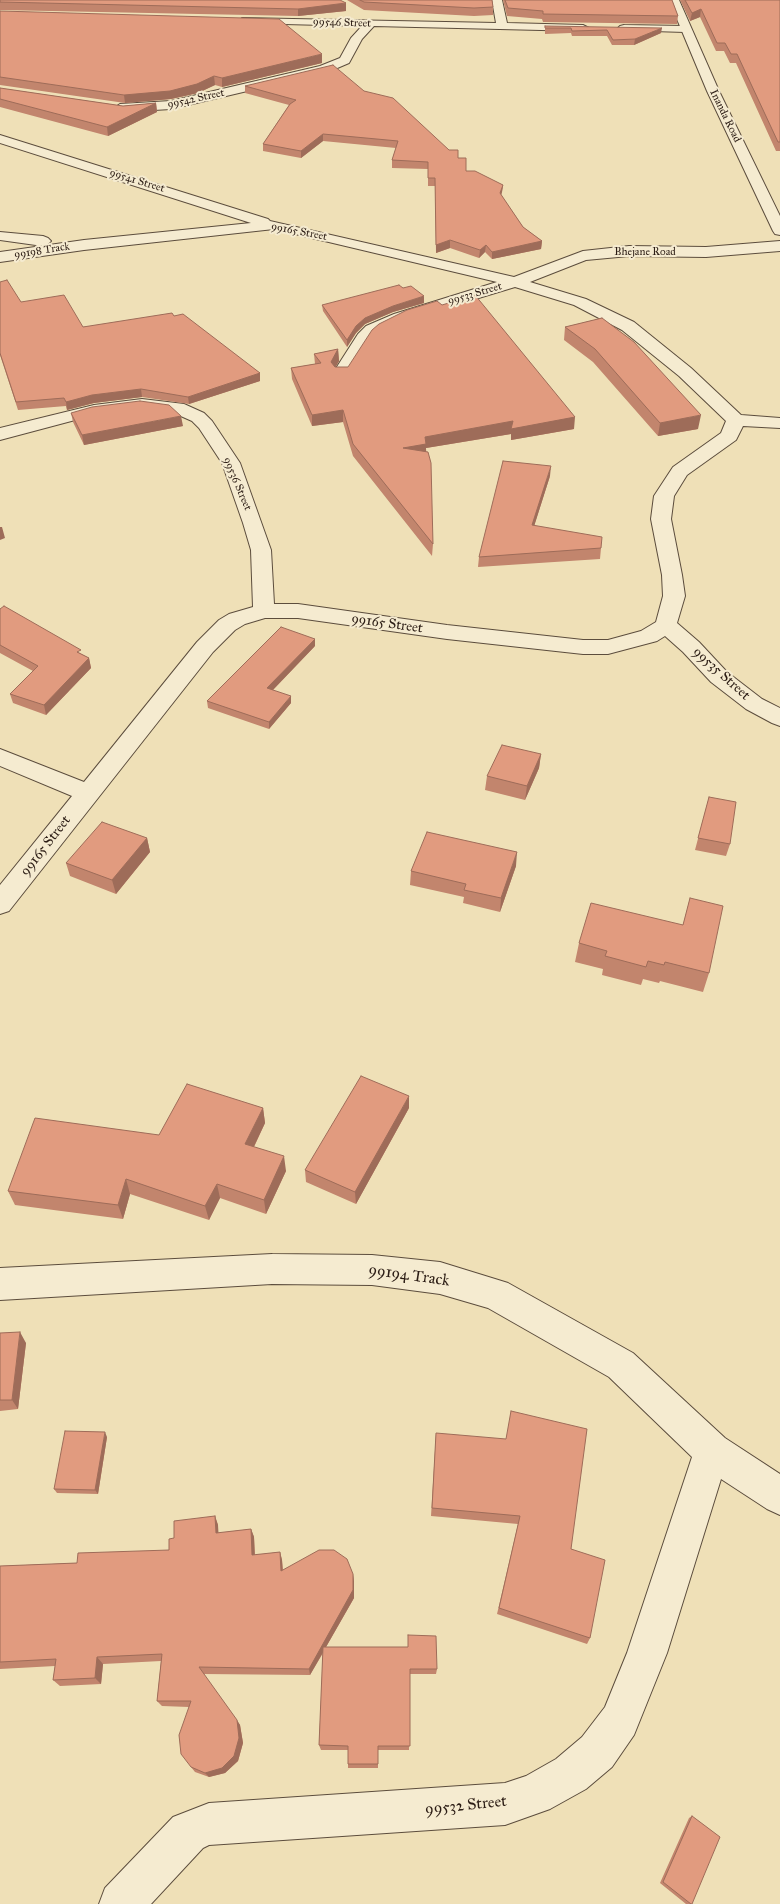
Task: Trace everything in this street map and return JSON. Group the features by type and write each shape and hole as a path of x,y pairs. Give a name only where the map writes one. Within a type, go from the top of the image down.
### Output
{"street":[{"path":"497,0 502,26"},
{"name":"Inanda Road","path":"674,0 684,29 700,59 713,91 780,231"},
{"path":"357,13 376,24"},
{"name":"99546 Street","path":"237,20 592,28"},
{"name":"99542 Street","path":"109,107 138,108 171,105 324,70 345,60 357,38 376,24"},
{"path":"611,28 684,29"},
{"name":"99541 Street","path":"0,138 274,225"},
{"name":"99165 Street","path":"84,245 274,225 515,282 580,302 628,326 685,372 736,420"},
{"path":"0,236 84,245"},
{"name":"99198 Track","path":"0,258 84,245"},
{"name":"Bhejane Road","path":"515,282 568,261 592,254 629,251 706,252 780,246"},
{"name":"99533 Street","path":"342,373 357,352 364,338 372,330 400,317 515,282"},
{"name":"99536 Street","path":"0,434 94,410 142,404 178,408 198,417 206,424 231,463 253,523 261,550 264,611"},
{"path":"666,625 674,596 672,574 661,519 664,496 680,470 729,436 736,420 780,423"},
{"name":"99165 Street","path":"0,904 205,647 227,625 237,619 264,611 298,611 447,632 583,647 608,647 649,636 666,625"},
{"name":"99535 Street","path":"666,625 691,647 719,677 754,704 780,718"},
{"path":"0,756 87,793"},
{"name":"99194 Track","path":"0,1284 272,1269 372,1270 440,1278 496,1294 621,1365 712,1451 780,1496"},
{"name":"99532 Street","path":"120,1904 188,1832 209,1824 505,1804 535,1794 571,1774 597,1752 620,1721 647,1653 712,1451"}],"building":[{"path":"0,0 340,0 346,3 298,9 0,2"},
{"path":"360,0 492,0 493,7 474,8 364,2"},
{"path":"505,0 672,0 678,16 543,14 543,11 508,8"},
{"path":"685,0 780,0 780,142 778,142 737,54 731,54 725,43 717,43 701,9 692,13"},
{"path":"0,11 279,19 322,54 222,78 214,76 197,84 170,91 124,95 0,77"},
{"path":"545,26 662,28 635,39 613,40 607,30 572,31 571,28 545,28"},
{"path":"333,65 364,91 393,98 449,150 458,150 458,158 466,158 466,171 475,171 503,185 500,193 523,227 542,241 492,252 486,245 480,250 450,240 436,245 435,178 428,178 428,162 392,160 398,141 323,134 301,151 263,144 290,104 296,100 245,86"},
{"path":"0,88 123,106 156,103 107,127 0,99"},
{"path":"7,280 21,302 64,295 83,327 172,313 174,316 183,314 260,373 188,397 141,389 92,395 66,402 64,398 16,402 0,353 0,282"},
{"path":"399,285 403,288 411,286 424,296 365,318 356,326 347,340 322,305"},
{"path":"475,295 575,417 511,429 513,421 425,437 426,444 403,448 428,452 431,463 433,544 353,444 343,410 312,415 291,368 321,363 314,354 338,349 331,362 335,367 348,367 372,330 379,324 407,310 437,301 442,305"},
{"path":"602,318 634,342 701,415 660,423 595,349 565,327"},
{"path":"140,401 169,405 181,416 82,435 71,413 92,407"},
{"path":"503,461 551,466 532,525 602,537 601,548 479,557"},
{"path":"4,606 81,650 77,652 89,658 44,705 10,694 38,666 0,645 0,609"},
{"path":"281,627 315,639 267,688 291,696 269,722 207,701"},
{"path":"502,745 541,754 527,786 487,776"},
{"path":"709,797 736,802 730,844 698,838"},
{"path":"102,822 147,838 112,880 66,863"},
{"path":"427,832 517,852 501,898 464,890 466,884 411,871"},
{"path":"690,898 723,906 709,973 665,962 664,965 648,961 646,967 605,956 607,951 579,943 591,903 683,925"},
{"path":"361,1076 409,1096 355,1192 305,1170"},
{"path":"187,1084 263,1108 245,1144 284,1156 264,1200 217,1184 205,1206 126,1179 118,1205 8,1191 35,1118 159,1135"},
{"path":"20,1332 12,1400 0,1400 0,1333"},
{"path":"511,1411 587,1429 571,1549 605,1560 590,1638 499,1608 520,1516 432,1508 436,1433 506,1439"},
{"path":"65,1431 105,1432 95,1490 54,1489"},
{"path":"215,1516 216,1533 251,1529 252,1555 280,1552 281,1571 319,1550 334,1550 347,1559 353,1574 353,1590 309,1669 199,1667 237,1720 239,1738 234,1756 222,1768 205,1773 191,1767 181,1754 179,1735 191,1701 157,1701 162,1654 97,1657 95,1678 53,1680 56,1659 0,1662 0,1566 77,1563 78,1553 169,1550 169,1539 174,1538 174,1521"},
{"path":"408,1635 436,1636 437,1669 410,1669 410,1746 378,1746 378,1764 348,1764 348,1746 319,1745 323,1647 408,1647"},
{"path":"692,1816 720,1837 691,1904 663,1882"}]}
